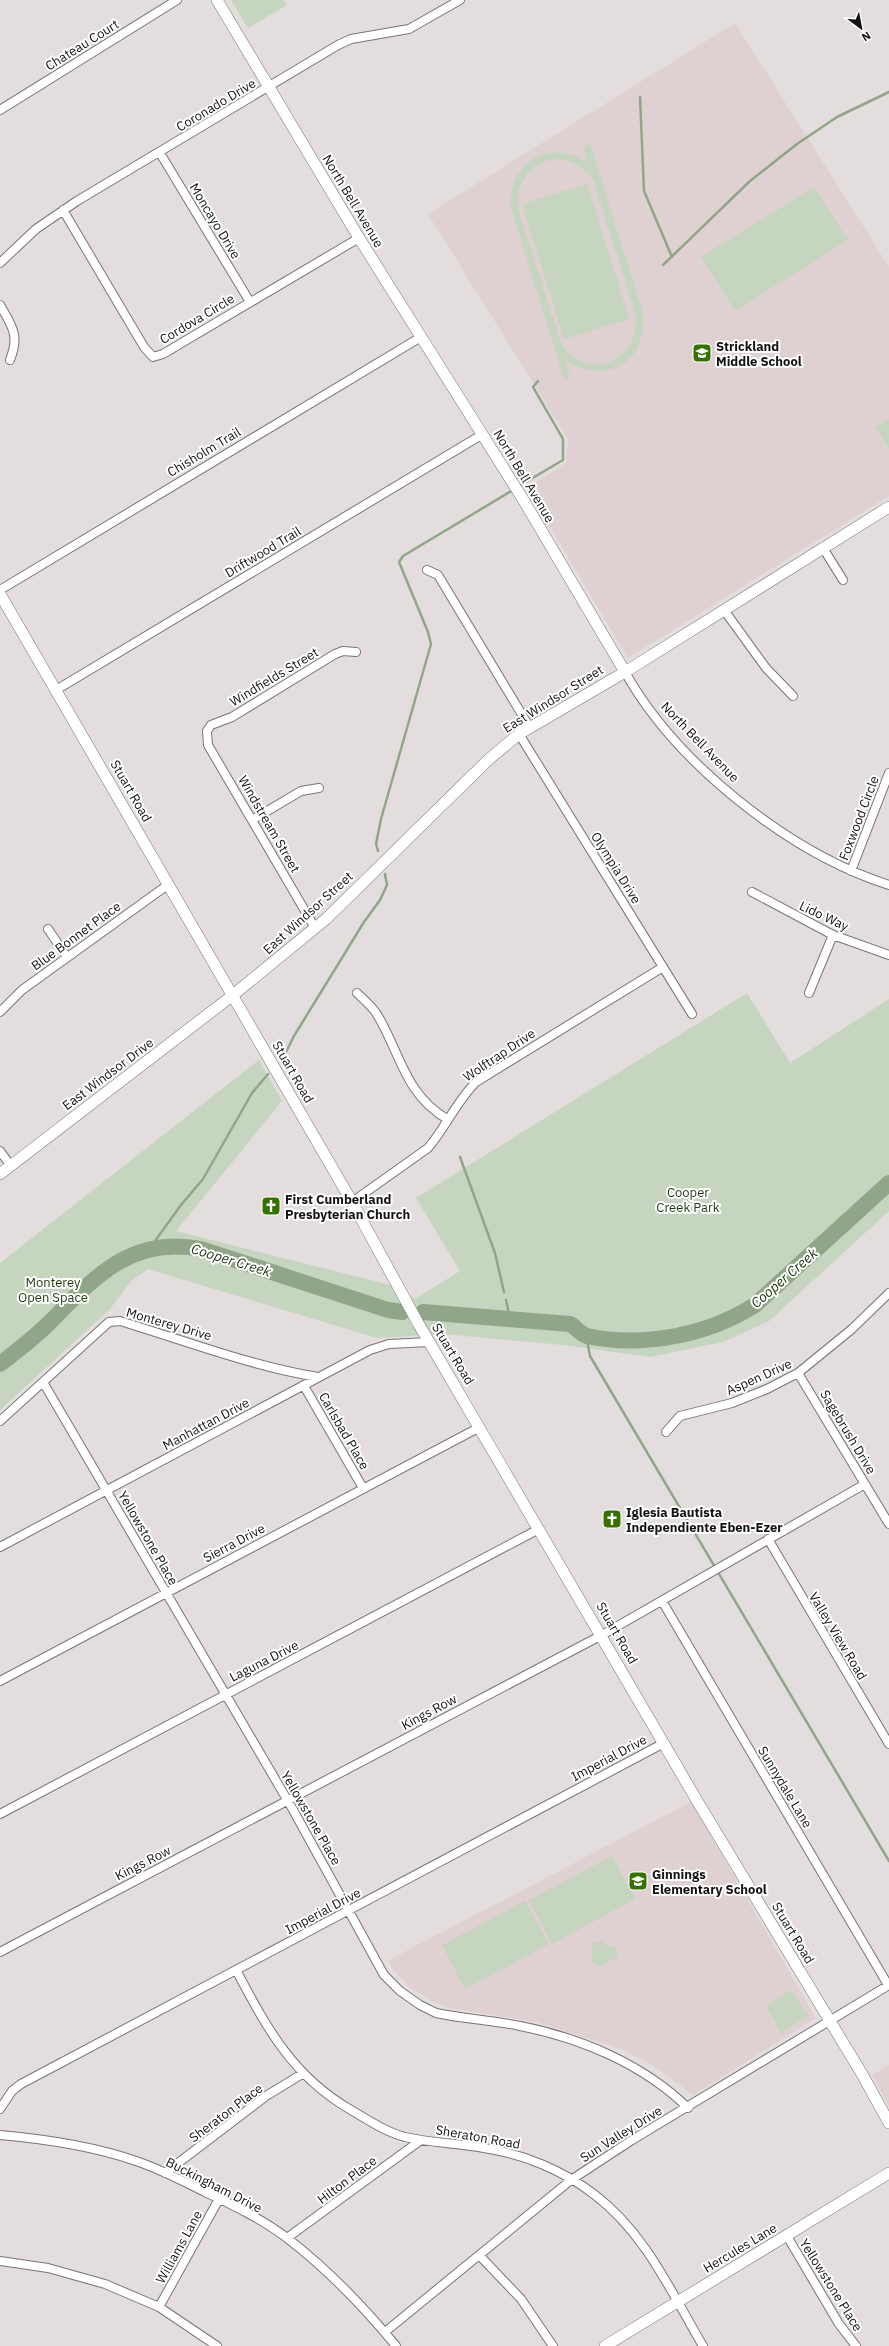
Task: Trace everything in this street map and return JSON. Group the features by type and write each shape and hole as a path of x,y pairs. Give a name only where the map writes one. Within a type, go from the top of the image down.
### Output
{"street":[{"name":"Chateau Court","path":"0,110 177,0"},
{"name":"North Bell Avenue","path":"217,0 359,238 483,434 646,706 678,743 729,793 804,847 851,871 889,885"},
{"name":"Coronado Drive","path":"0,262 18,243 63,210 339,44 351,39 409,29 460,0"},
{"name":"Moncayo Drive","path":"160,153 250,302"},
{"name":"Cordova Circle","path":"63,210 144,347 153,357 163,354 359,238"},
{"path":"0,305 15,336 16,346 10,360"},
{"name":"Chisholm Trail","path":"0,590 421,337"},
{"name":"Driftwood Trail","path":"56,690 483,434"},
{"name":"East Windsor Street","path":"233,996 315,928 488,760 519,734 625,672 889,507"},
{"path":"823,548 843,580"},
{"path":"427,570 438,575 530,728"},
{"name":"Stuart Road","path":"0,594 352,1202 429,1342 664,1743 830,2020 889,2123"},
{"path":"724,610 746,644 793,696"},
{"name":"Windfields Street","path":"207,731 211,725 232,717 335,654 343,651 356,652"},
{"name":"Windstream Street","path":"207,731 208,745 315,928"},
{"name":"Olympia Drive","path":"519,734 692,1014"},
{"name":"Foxwood Circle","path":"851,871 889,773"},
{"path":"252,820 301,791 319,788"},
{"name":"Blue Bonnet Place","path":"0,1012 22,990 169,884"},
{"name":"Lido Way","path":"752,892 833,935 889,955"},
{"path":"48,929 66,957"},
{"path":"810,993 833,935"},
{"name":"Wolftrap Drive","path":"352,1202 416,1159 428,1148 437,1137 463,1096 476,1082 663,967"},
{"path":"357,994 377,1015 405,1074 422,1099 431,1109 447,1119"},
{"name":"East Windsor Drive","path":"0,1174 233,996"},
{"path":"0,1151 11,1166"},
{"name":"Aspen Drive","path":"666,1432 680,1416 732,1403 767,1389 798,1373 852,1330 889,1293"},
{"name":"Monterey Drive","path":"0,1421 109,1322 120,1321 224,1353 318,1378"},
{"name":"Manhattan Drive","path":"0,1547 370,1350 389,1344 429,1342"},
{"name":"Sagebrush Drive","path":"798,1373 889,1524"},
{"name":"Yellowstone Place","path":"43,1382 287,1799 384,1975 400,1991 420,2005 449,2016 520,2026 576,2040 607,2053 639,2071 677,2097 688,2108"},
{"name":"Carlsbad Place","path":"304,1386 363,1488"},
{"name":"Sierra Drive","path":"0,1681 480,1427"},
{"name":"Kings Row","path":"0,1952 152,1873 287,1799 326,1781 602,1635 865,1484"},
{"name":"Laguna Drive","path":"0,1814 539,1528"},
{"name":"Valley View Road","path":"768,1539 889,1744"},
{"name":"Sunnydale Lane","path":"662,1601 888,1985"},
{"name":"Imperial Drive","path":"0,2109 12,2091 21,2084 664,1743"},
{"name":"Sheraton Road","path":"236,1970 281,2047 302,2074 324,2093 362,2118 395,2133 422,2140 485,2148 522,2156 571,2180 593,2194 612,2209 632,2230 652,2256 703,2346"},
{"name":"Sun Valley Drive","path":"385,2332 480,2256 571,2180 632,2140 688,2108 888,1985"},
{"name":"Sheraton Place","path":"165,2173 266,2096 302,2074"},
{"name":"Buckingham Drive","path":"0,2135 28,2137 80,2147 136,2161 165,2173 242,2210 287,2238 340,2285 385,2332 396,2346"},
{"name":"Hilton Place","path":"287,2238 422,2140"},
{"name":"Hercules Lane","path":"605,2346 889,2173"},
{"name":"Williams Lane","path":"159,2307 219,2198"},
{"name":"Yellowstone Place","path":"787,2236 839,2324 856,2346"},
{"path":"480,2256 521,2299 553,2346"},
{"path":"0,2261 48,2268 105,2284 159,2307 217,2346"}],"shaded area":[{"name":"Strickland Middle School","path":"735,23 889,267 889,496 628,658 527,488 566,463 568,439 428,214"},
{"name":"Ginnings Elementary School","path":"691,1802 816,2018 693,2095 652,2065 624,2050 536,2022 445,2007 429,2000 409,1986 393,1970 389,1960"},
{"path":"889,2065 889,2106 872,2075"}],"green space":[{"path":"231,0 284,0 287,5 248,28"},
{"path":"590,144 643,313 643,331 638,345 631,357 621,365 609,370 595,370 581,367 565,360 570,377 564,379 511,208 511,192 516,178 523,167 534,158 560,152 574,155 588,163 583,146","holes":["555,159 578,165 587,172 594,182 636,316 635,332 629,346 620,356 609,362 596,364 583,362 571,355 561,343 520,215 518,195 520,187 529,172 536,166 545,162"]},
{"path":"587,184 629,319 564,339 522,204"},
{"path":"814,187 848,240 735,311 701,257"},
{"path":"889,419 889,449 875,427"},
{"name":"Cooper Creek Park","path":"747,993 790,1063 889,999 889,1211 769,1321 723,1342 650,1357 563,1345 443,1334 377,1338 148,1269 132,1280 110,1309 0,1410 0,1263 259,1060 282,1101 176,1231 390,1285 415,1299 460,1271 416,1198"},
{"path":"612,1856 635,1899 552,1944 529,1900"},
{"path":"525,1901 549,1944 465,1989 442,1945"},
{"path":"602,1941 606,1945 616,1948 618,1955 614,1959 599,1966 591,1962 593,1942"},
{"path":"791,1990 808,2016 781,2033 766,2006"}],"waterway":[{"path":"663,265 750,181 797,144 837,117 889,92"},
{"path":"640,97 644,191 672,257"},
{"path":"519,486 563,460 563,439 533,387 538,381"},
{"path":"378,851 376,844 381,819 431,644 428,632 399,562 403,556 513,490"},
{"path":"281,1062 294,1036 364,922 380,900 387,885 385,874"},
{"path":"150,1248 181,1205 203,1179 252,1093 268,1074"},
{"path":"460,1157 495,1253 504,1292"},
{"name":"Cooper Creek","path":"423,1312 570,1324 587,1336 608,1339 652,1339 696,1331 717,1324 755,1305 889,1183"},
{"name":"Cooper Creek","path":"0,1364 37,1334 98,1276 134,1254 154,1248 176,1246 201,1249 388,1310 402,1312"},
{"path":"506,1300 510,1318"},
{"path":"586,1335 590,1356 889,1861"}],"place":[{"name":"Strickland Middle School","path":"702,353"},
{"name":"First Cumberland Presbyterian Church","path":"271,1206"},
{"name":"Iglesia Bautista Independiente Eben-Ezer","path":"612,1519"},
{"name":"Ginnings Elementary School","path":"638,1881"}],"park label":[{"name":"Monterey Open Space","path":"53,1290"}]}
